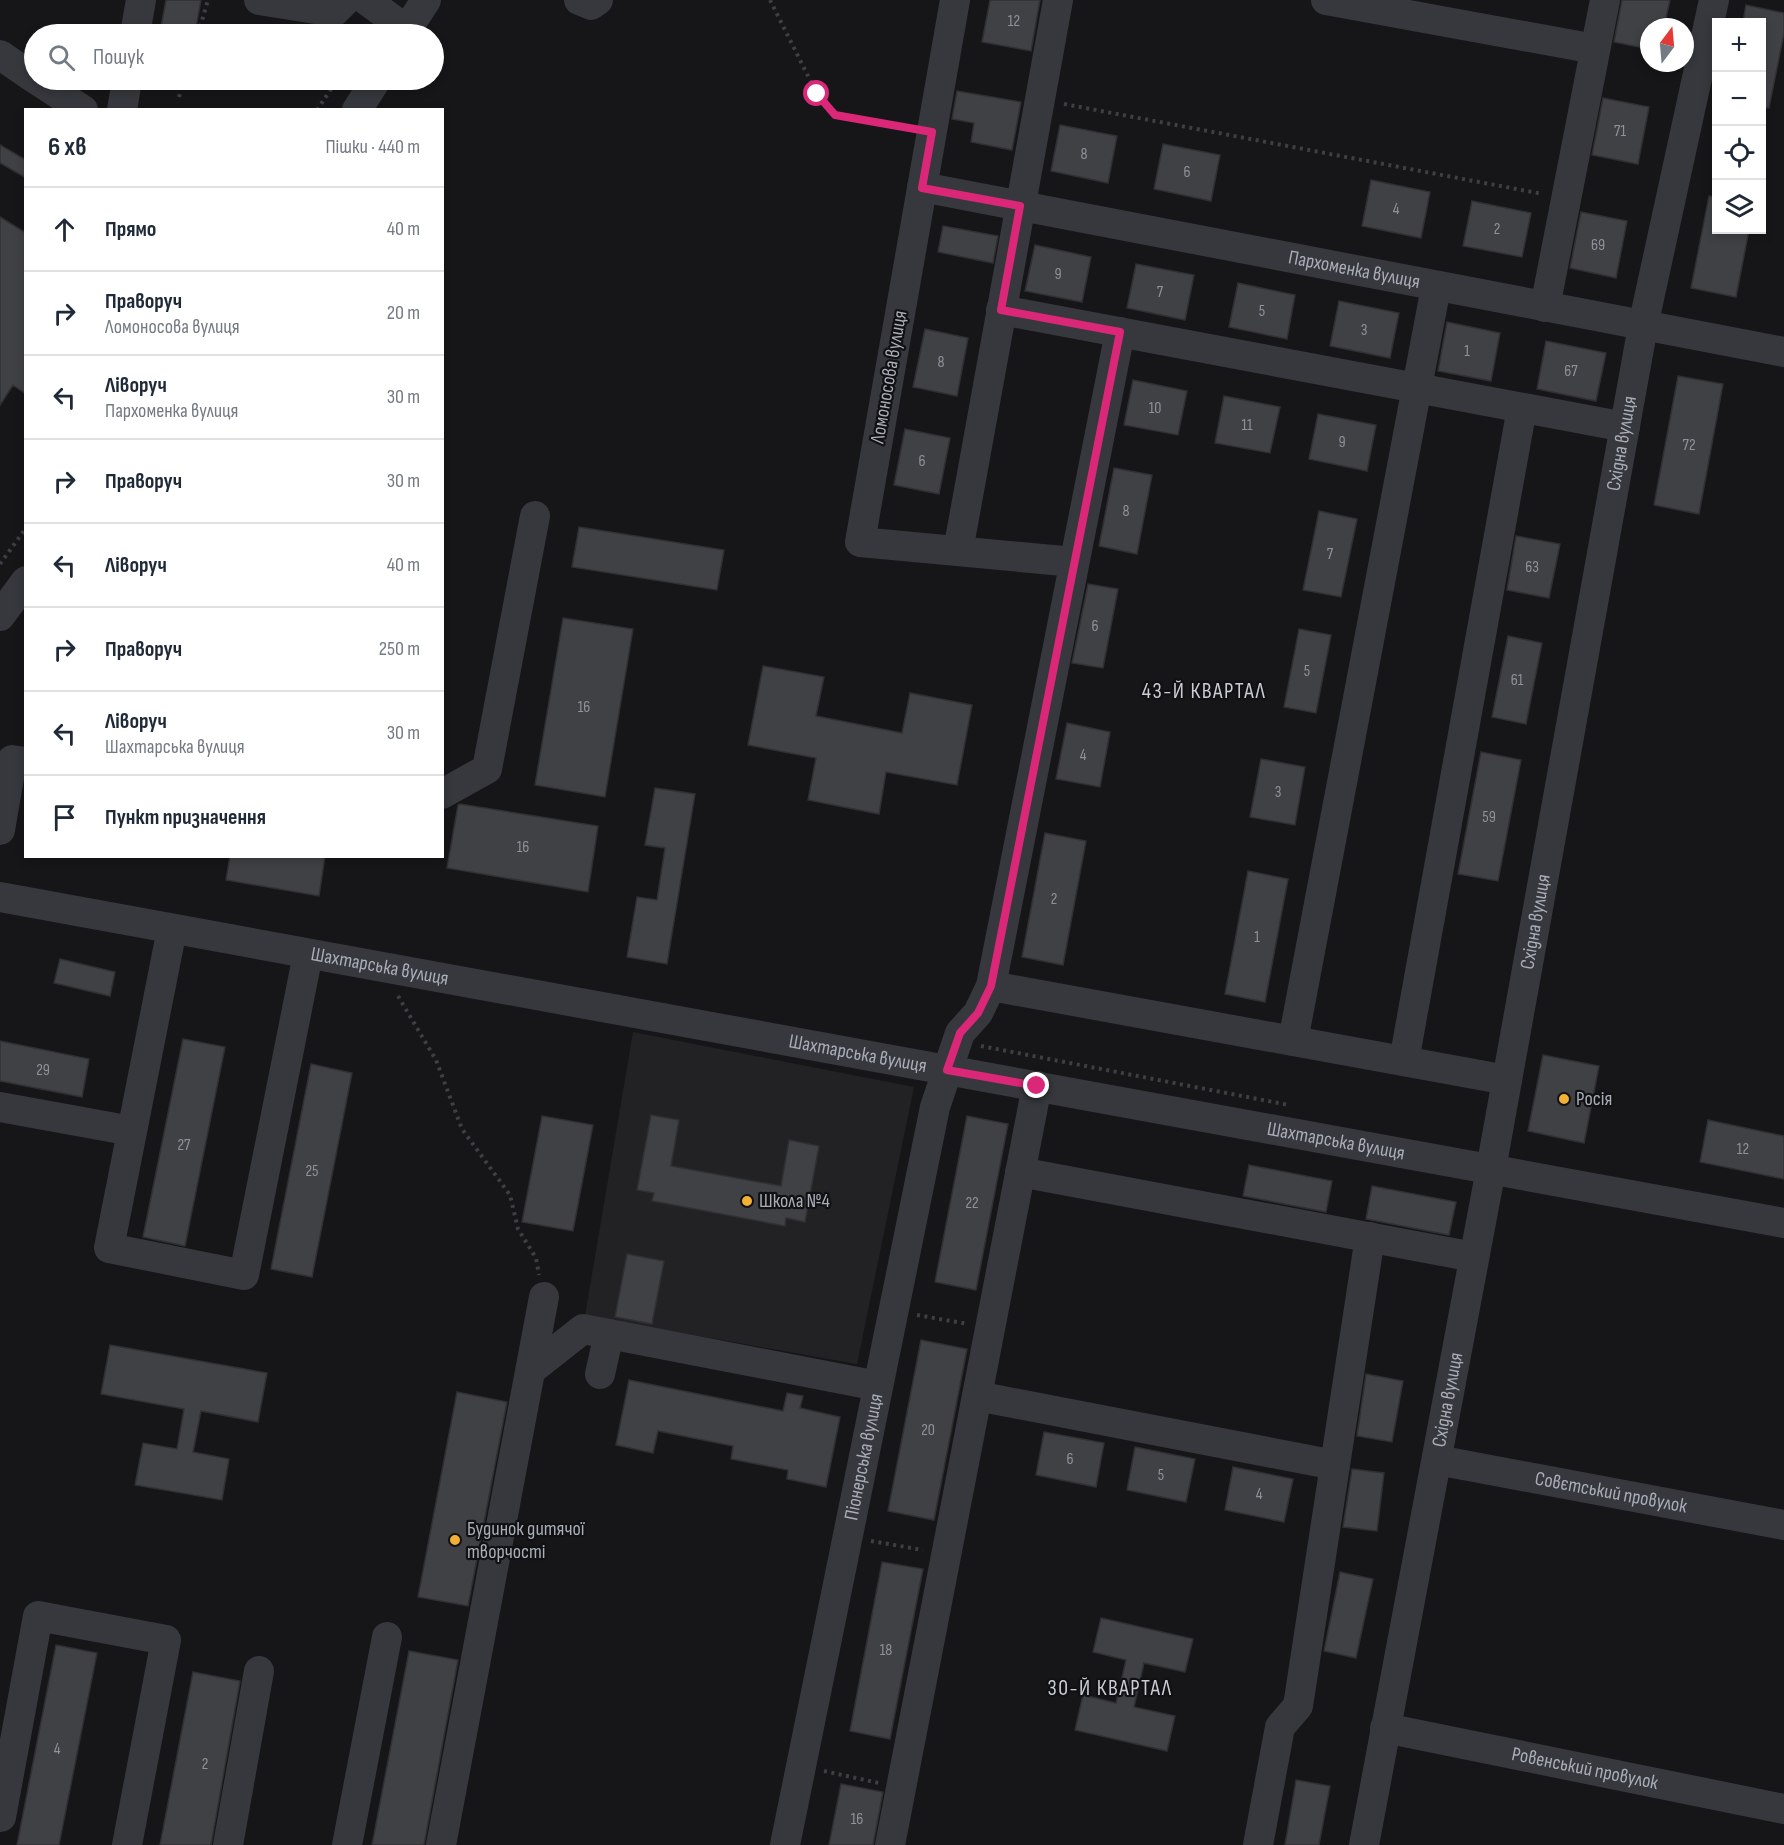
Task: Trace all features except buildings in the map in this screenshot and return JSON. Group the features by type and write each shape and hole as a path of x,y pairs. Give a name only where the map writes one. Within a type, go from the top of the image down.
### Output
{"street":[{"path":"137,24 141,0"},
{"path":"259,0 334,12 346,0"},
{"path":"366,0 396,24"},
{"path":"411,24 426,0"},
{"path":"579,0 591,5 598,0"},
{"name":"Ломоносова вулиця","path":"955,0 860,542 1074,562"},
{"path":"958,551 1058,0"},
{"path":"1326,0 1595,49"},
{"path":"1545,308 1605,0"},
{"name":"Східна вулиця","path":"1364,1845 1491,1169 1643,327 1714,0"},
{"path":"0,55 24,71"},
{"path":"53,90 80,108"},
{"path":"122,108 125,90"},
{"path":"358,108 370,90"},
{"name":"Пархоменка вулиця","path":"922,188 1784,352"},
{"path":"1293,1041 1436,287"},
{"path":"1001,310 1625,427"},
{"name":"Піонерська вулиця","path":"785,1845 935,1107 960,1033 978,1013 991,986 1120,332"},
{"path":"1404,1061 1522,408"},
{"path":"444,793 487,769 534,516"},
{"path":"0,616 24,584"},
{"path":"0,830 12,760 24,762"},
{"name":"Шахтарська вулиця","path":"0,897 1784,1223"},
{"path":"172,929 109,1248 244,1275 308,954"},
{"path":"991,986 1507,1080"},
{"path":"890,1845 1037,1086"},
{"path":"0,1107 132,1131"},
{"path":"1020,1172 1474,1257"},
{"path":"1258,1845 1280,1726 1298,1706 1370,1238"},
{"path":"441,1845 544,1297"},
{"path":"531,1370 584,1329 878,1386"},
{"path":"600,1374 609,1334"},
{"path":"977,1396 1335,1465"},
{"name":"Совєтський провулок","path":"1437,1460 1784,1525"},
{"path":"1,1817 7,1750 38,1616 166,1640 128,1845"},
{"path":"347,1845 387,1637"},
{"path":"228,1845 259,1671"},
{"name":"Ровенський провулок","path":"1385,1728 1784,1809"}],"path":[{"path":"201,24 208,0"},
{"path":"771,0 817,94 835,115 932,132"},
{"path":"179,97 181,90"},
{"path":"318,108 330,90"},
{"path":"1040,100 1566,198"},
{"path":"0,564 24,531"},
{"path":"393,987 436,1060 462,1129 510,1195 518,1229 536,1258 544,1297"},
{"path":"913,1314 990,1329"},
{"path":"867,1540 946,1554"},
{"path":"820,1771 901,1787"}],"shaded area":[{"name":"Школа №4","path":"633,1032 914,1087 857,1364 585,1316"}],"place":[{"name":"Росія","path":"1564,1099"},
{"name":"Школа №4","path":"747,1201"},
{"name":"Будинок дитячої творчості","path":"455,1540"}],"district":[{"name":"43-Й КВАРТАЛ","path":"1204,691"},
{"name":"30-Й КВАРТАЛ","path":"1110,1688"}],"route":[{"path":"817,94 835,115 932,132 922,188 1020,206 1001,310 1120,332 991,986 978,1013 960,1033 947,1070 1037,1086"}]}
